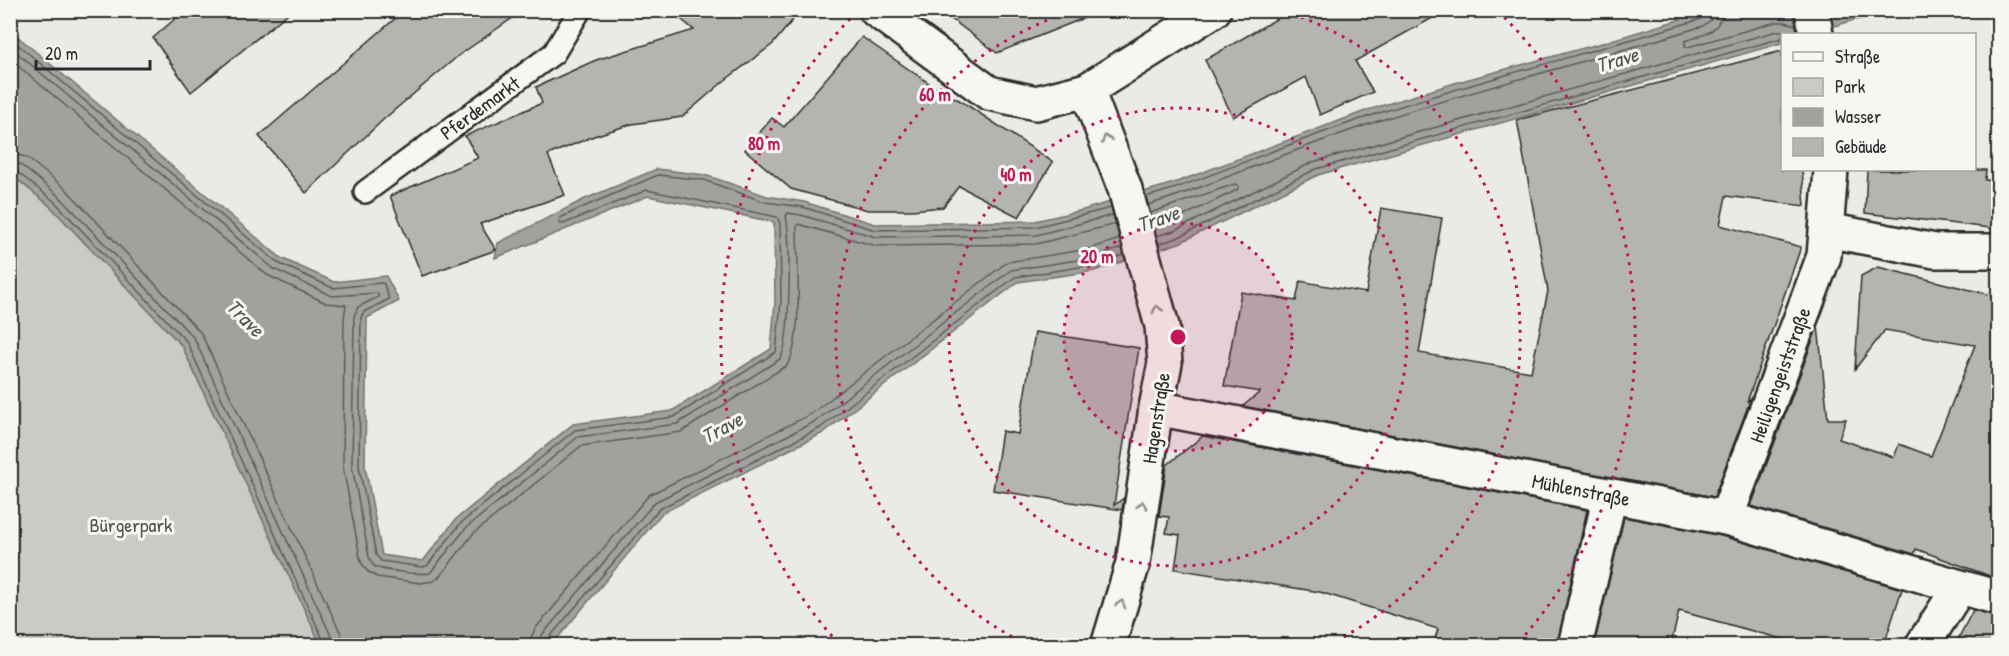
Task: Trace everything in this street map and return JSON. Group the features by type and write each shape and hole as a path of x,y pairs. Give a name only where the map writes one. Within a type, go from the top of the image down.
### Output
{"street":[{"path":"876,10 989,93 1036,102 1087,90 1214,10"},
{"path":"1812,10 1816,33"},
{"name":"Hagenstraße","path":"1087,90 1125,189 1161,326 1165,363 1133,563 1108,645"},
{"name":"Heiligengeiststraße","path":"1726,518 1824,256 1831,171"},
{"path":"1827,230 1935,250 1998,250"},
{"name":"Mühlenstraße","path":"1156,408 1726,518 1998,598"},
{"path":"1575,645 1610,496"},
{"path":"1922,645 1959,588"}],"lane":[{"name":"Pferdemarkt","path":"365,192 554,53 580,10"}],"green space":[{"name":"Bürgerpark","path":"10,174 50,206 182,346 321,645 11,645"}],"water":[{"name":"Trave","path":"1708,11 1915,11 1854,20 1813,33 1781,33 1781,43 1318,175 1179,243 1094,271 1018,282 823,433 662,513 551,646 321,645 182,346 50,206 11,174 10,30 281,258 334,282 386,276 399,301 367,318 365,466 382,555 423,561 456,519 573,424 672,411 771,349 775,302 774,222 648,196 495,258 498,243 585,199 657,169 705,175 767,196 804,202 875,224 1035,221 1083,210 1174,183 1368,110 1458,82 1595,45"}],"building":[{"path":"185,10 292,10 191,92 153,38"},
{"path":"405,10 524,10 458,56 384,119 306,193 259,136"},
{"path":"670,10 801,10 773,44 724,81 682,117 632,124 594,136 548,155 565,195 480,224 496,250 422,276 390,196 478,158 465,136 542,103 536,87 596,60 694,30"},
{"path":"939,10 1099,10 1099,12 997,53"},
{"path":"1292,10 1447,10 1355,61 1373,92 1320,115 1306,77 1233,117 1205,60"},
{"path":"862,37 939,90 961,101 1053,162 1019,217 959,186 943,207 868,210 791,189 745,150 772,118 784,127"},
{"path":"1781,51 1781,171 1802,171 1805,206 1726,196 1720,225 1801,247 1747,402 1751,398 1714,497 1243,406 1260,392 1224,386 1241,292 1296,301 1300,281 1366,293 1381,208 1442,218 1419,353 1531,372 1548,291 1517,120"},
{"path":"1986,170 1985,180 1998,181 1998,229 1865,213 1867,171"},
{"path":"1878,267 1995,296 1998,291 1998,579 1916,549 1914,554 1751,506 1818,326 1828,419 1846,419 1839,439 1894,457 1899,444 1931,456 1975,345 1885,330 1855,369 1861,276"},
{"path":"1035,332 1139,348 1114,505 1124,498 1122,510 993,490 1002,431 1018,434"},
{"path":"1203,436 1587,510 1557,645 1433,645 1438,629 1320,592 1175,569 1180,535 1166,533 1169,517 1159,516 1167,465"},
{"path":"1624,517 1722,536 1902,589 1884,645 1804,645 1679,611 1671,645 1594,645"},
{"path":"1973,610 1998,616 1998,645 1955,645"}]}
